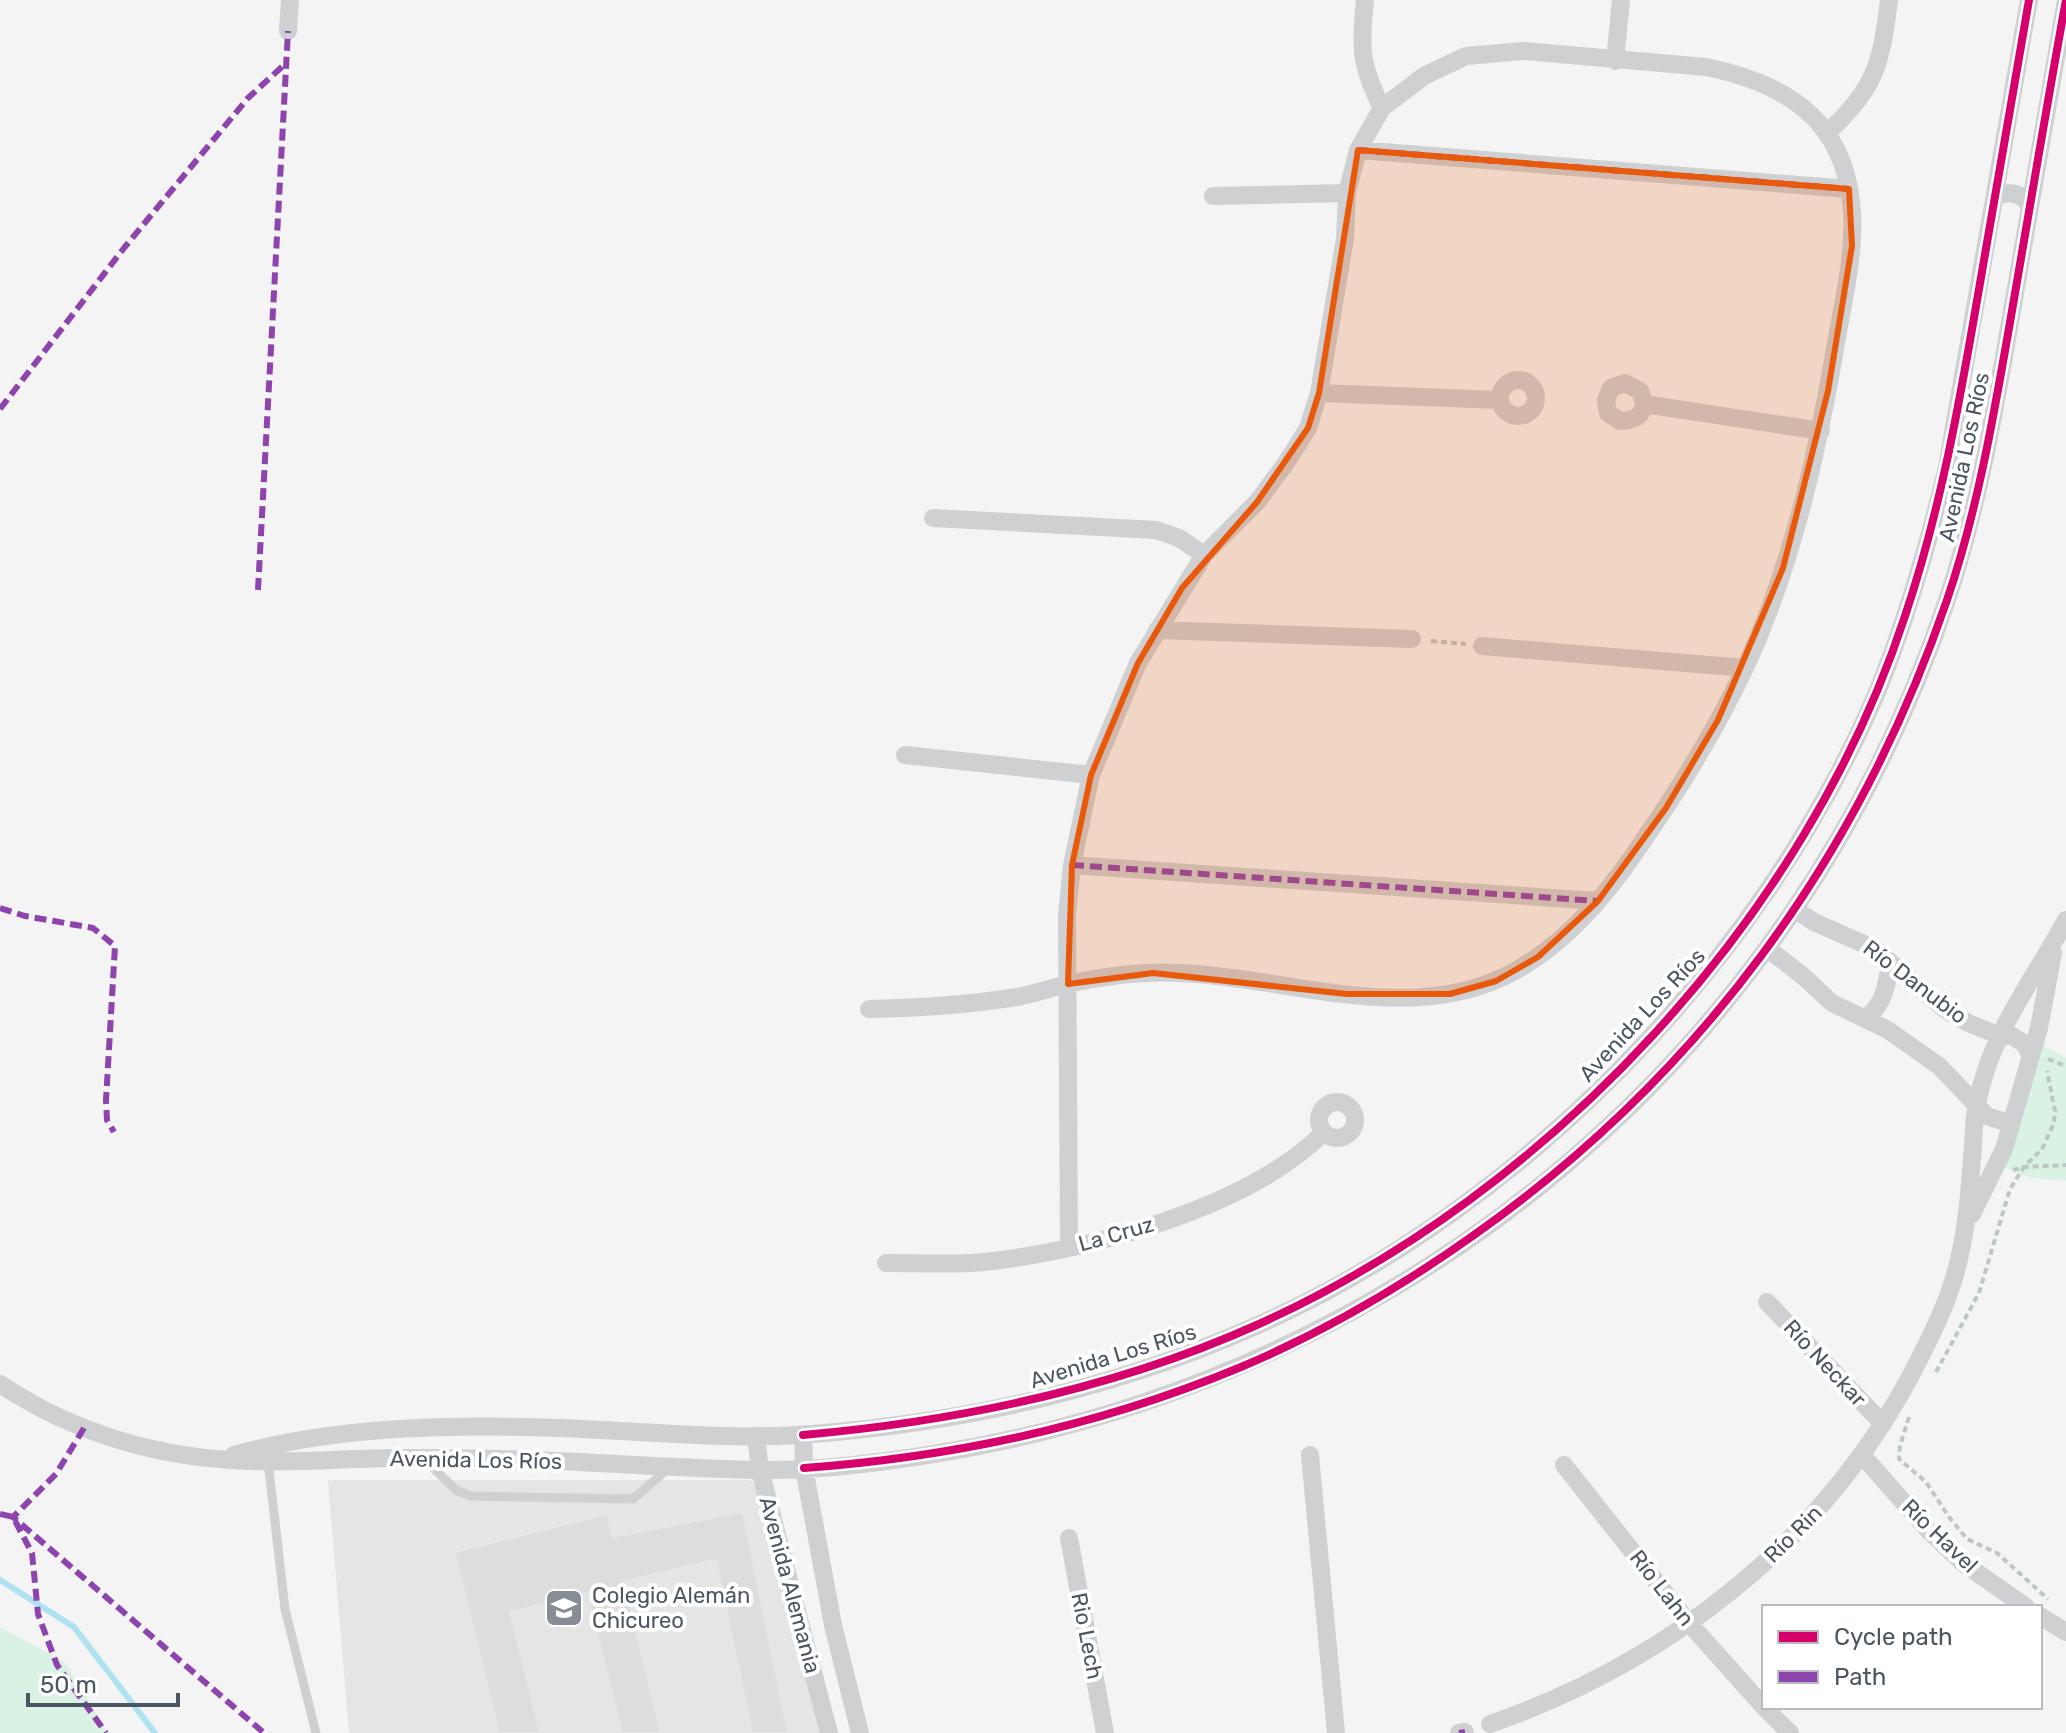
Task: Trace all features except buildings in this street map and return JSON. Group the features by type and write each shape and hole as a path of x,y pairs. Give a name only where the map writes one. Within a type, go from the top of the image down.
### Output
{"street":[{"path":"288,31 290,0"},
{"path":"1365,0 1360,42 1366,76 1382,108"},
{"path":"1615,61 1621,0"},
{"path":"1827,133 1852,110 1872,82 1881,56 1889,0"},
{"name":"Avenida Los Ríos","path":"219,1459 339,1432 542,1428 803,1435 933,1421 1039,1399 1164,1362 1263,1323 1386,1255 1472,1197 1604,1086 1669,1018 1741,929 1811,823 1856,739 1886,670 1909,604 1947,467 2029,0"},
{"name":"Avenida Los Ríos","path":"0,1384 52,1414 114,1439 178,1455 219,1459 423,1458 760,1470 922,1456 1046,1432 1153,1400 1275,1351 1363,1307 1509,1211 1605,1129 1692,1042 1796,910 1838,844 1881,761 1914,688 1948,598 1986,458 2066,0"},
{"path":"869,1009 995,1001 1068,984 1174,972 1347,994 1450,994 1496,981 1538,957 1569,932 1598,901 1666,808 1711,732 1745,668 1783,568 1821,431 1854,229 1849,189 1840,157 1827,133 1793,101 1744,76 1706,67 1523,51 1466,56 1424,76 1382,108 1358,150 1347,193 1345,238 1319,393 1308,428 1257,502 1204,555 1157,630 1138,663 1091,775 1072,865 1067,915 1068,984 1069,1247"},
{"path":"1358,150 1849,189"},
{"path":"1213,196 1347,193"},
{"path":"1995,197 2005,193 2018,194 2030,206"},
{"path":"1319,393 1500,400"},
{"path":"1644,404 1821,431"},
{"path":"933,518 1156,530 1179,538 1204,555"},
{"path":"1157,630 1412,639"},
{"path":"1482,646 1745,668"},
{"path":"905,755 1091,775"},
{"path":"1072,865 1598,901"},
{"name":"Río Danubio","path":"1796,910 1814,922 1875,949 1943,1008 1968,1023 1998,1035 2012,1036 2025,1044 2030,1055"},
{"name":"Río Rin","path":"1490,1724 1530,1710 1596,1680 1689,1623 1756,1571 1789,1540 1821,1507 1862,1455 1920,1357 1953,1280 1967,1223 1977,1104 1998,1035 2066,920"},
{"name":"Río Rin","path":"1967,1223 2004,1149 2039,1028 2055,940"},
{"path":"1768,949 1832,1003 1888,1030 1939,1066 1987,1116 2011,1124"},
{"path":"1865,1019 1877,1009 1887,986 1890,963"},
{"path":"1669,1018 1674,1031 1692,1042"},
{"name":"La Cruz","path":"886,1263 981,1262 1069,1247 1155,1223 1220,1199 1295,1157 1323,1133"},
{"name":"Río Neckar","path":"1767,1302 1883,1424"},
{"path":"1263,1323 1275,1351"},
{"path":"391,1430 388,1440 392,1458"},
{"name":"Avenida Alemania","path":"803,1435 804,1468 833,1625 860,1733"},
{"name":"Avenida Alemania","path":"756,1436 760,1470 829,1733"},
{"path":"1310,1455 1336,1733"},
{"name":"Río Havel","path":"1862,1455 1954,1555 2023,1605"},
{"name":"Río Lahn","path":"1564,1465 1689,1623 1762,1705"},
{"name":"Rio Lech","path":"1069,1538 1105,1733"},
{"path":"2046,1609 2066,1632"},
{"path":"803,1630 833,1625"},
{"name":"Río Lahn","path":"1766,1709 1790,1733"}],"lane":[{"path":"423,1458 456,1490 471,1496 633,1499 670,1466"},
{"path":"268,1461 285,1609 316,1733"}],"path":[{"path":"1412,639 1482,646"},
{"path":"1931,1381 1979,1293 2010,1189 2024,1167 2042,1149 2054,1123 2055,1111 2047,1072 2051,1048"},
{"path":"1993,1172 2066,1165"},
{"path":"1910,1416 1899,1459 1926,1482 1967,1539 1997,1553 2046,1609"}],"highlighted area":[{"path":"1358,150 1849,189 1852,246 1828,391 1783,568 1718,720 1666,808 1598,901 1538,957 1496,981 1450,994 1347,994 1153,973 1068,984 1072,865 1091,775 1138,663 1182,588 1257,502 1308,428 1319,393"}],"shaded area":[{"name":"Colegio Alemán Chicureo","path":"328,1480 747,1480 759,1483 821,1733 349,1733"}],"green space":[{"path":"2039,1043 2066,1058 2066,1181 2031,1178 2001,1166"},
{"path":"0,1627 65,1662 108,1733 0,1733"}],"waterway":[{"path":"0,1580 74,1627 155,1733"}],"marked path":[{"path":"258,590 288,31"},
{"path":"0,409 124,248 248,98 284,65"},
{"path":"1358,150 1849,189"},
{"path":"1072,865 1598,901"},
{"path":"0,908 25,916 93,928 115,946 106,1100 107,1120 114,1132"},
{"path":"84,1428 56,1474 13,1517 264,1733"},
{"path":"0,1514 13,1517 32,1553 38,1614 57,1665 106,1733"},
{"path":"1459,1733 1465,1732"}],"cycle path":[{"path":"803,1435 920,1421 1036,1399 1149,1367 1259,1324 1366,1268 1468,1201 1565,1122 1654,1034 1734,939 1803,836 1861,728 1905,616 1929,535 1957,413 2029,0"},
{"path":"804,1468 972,1447 1081,1422 1188,1388 1302,1339 1418,1273 1555,1173 1630,1105 1699,1033 1762,955 1818,873 1867,787 1910,695 1947,600 1976,500 1990,431 2066,0"}],"place":[{"name":"Colegio Alemán Chicureo","path":"564,1608"}]}
